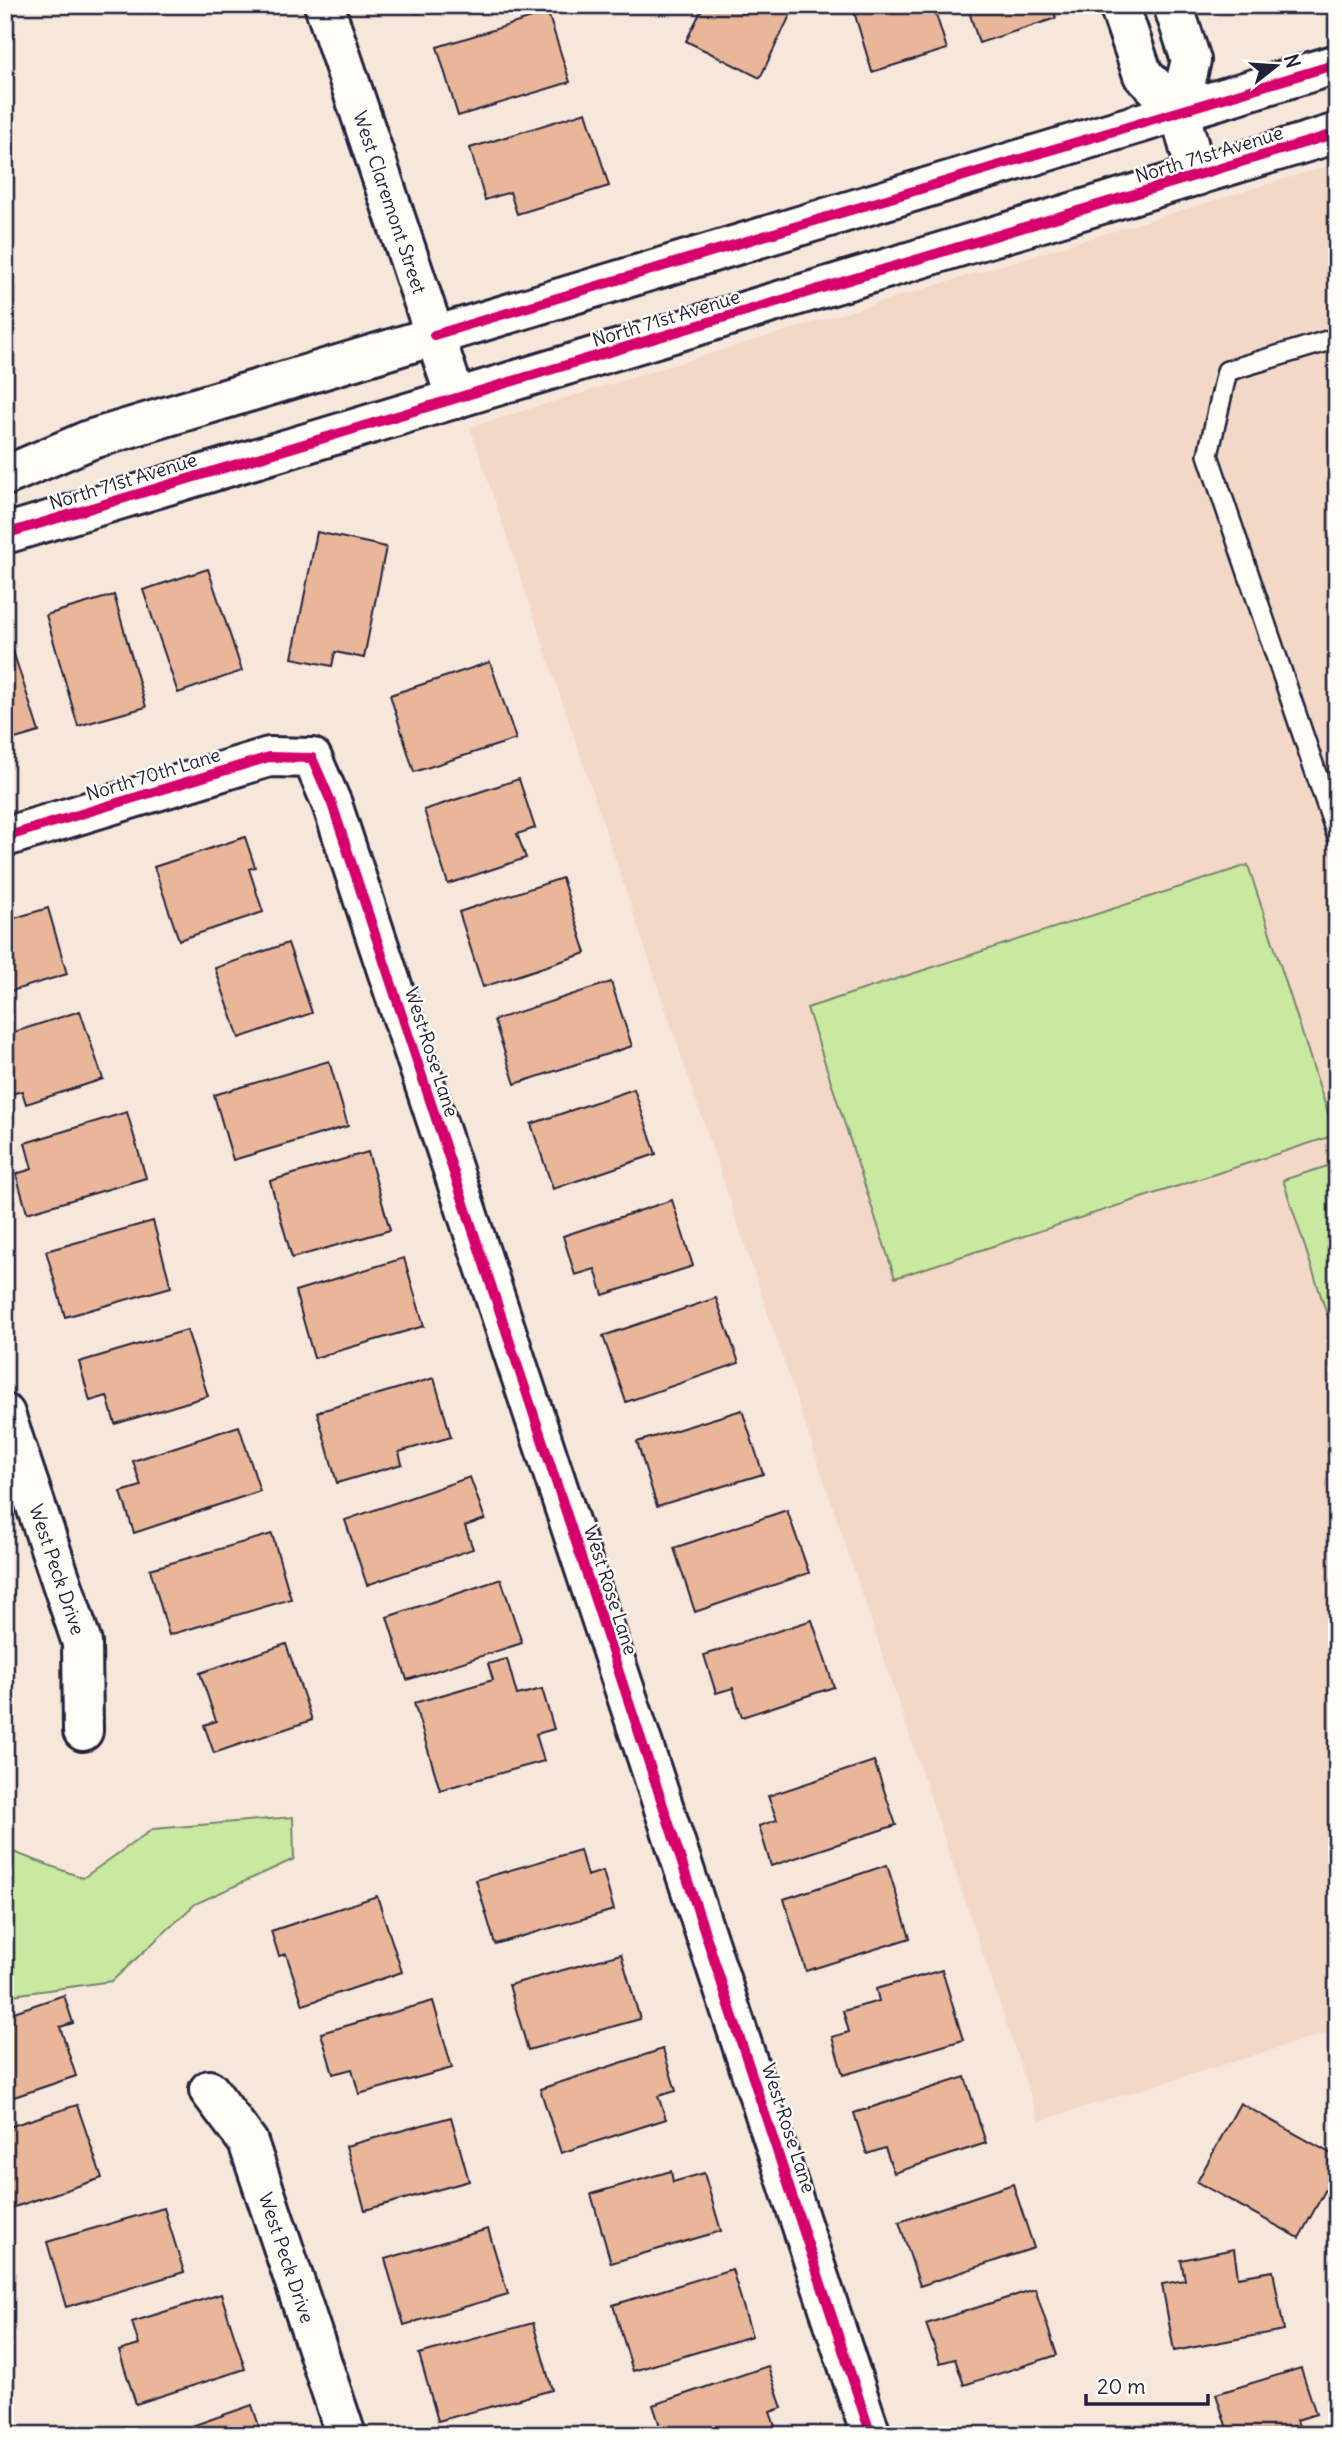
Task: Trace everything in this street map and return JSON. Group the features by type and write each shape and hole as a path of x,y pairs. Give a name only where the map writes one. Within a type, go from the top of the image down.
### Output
{"street":[{"name":"West Claremont Street","path":"324,5 456,399"},
{"path":"1119,5 1143,75 1179,110"},
{"path":"1173,5 1192,60 1179,110 1197,176"},
{"path":"5,476 89,440 1337,64"},
{"name":"North 71st Avenue","path":"5,534 1337,133"},
{"name":"North 70th Lane","path":"5,837 269,757 312,758"},
{"name":"West Rose Lane","path":"312,758 332,804 871,2435"},
{"name":"West Peck Drive","path":"5,1414 82,1643 82,1731"},
{"name":"West Peck Drive","path":"209,2090 248,2142 346,2435"}],"lane":[{"path":"1335,826 1208,455 1227,372 1337,338"}],"shaded area":[{"path":"1337,163 1337,2030 1039,2121 470,427"}],"green space":[{"path":"1248,865 1335,1135 895,1278 807,1008"},
{"path":"1337,1163 1337,1345 1283,1180"},
{"path":"293,1817 294,1859 195,1904 112,1981 5,1996 5,1849 83,1878 153,1829"}],"building":[{"path":"413,5 443,5 416,13"},
{"path":"704,5 795,5 760,78 686,41"},
{"path":"852,5 933,5 947,49 872,72"},
{"path":"967,5 1052,5 1056,18 979,43"},
{"path":"548,13 570,82 458,116 437,47"},
{"path":"586,112 609,186 517,214 510,192 485,200 470,148"},
{"path":"317,532 386,547 364,658 335,652 332,666 292,658"},
{"path":"1337,534 1337,552 1331,536"},
{"path":"208,569 242,671 178,693 143,590"},
{"path":"114,595 146,707 78,726 46,615"},
{"path":"13,651 39,732 5,742 5,654"},
{"path":"490,662 516,739 414,772 390,695"},
{"path":"519,779 535,828 517,834 526,858 448,884 424,810"},
{"path":"245,837 255,867 249,869 263,912 179,940 154,867"},
{"path":"562,878 586,953 483,987 459,912"},
{"path":"48,908 67,974 5,993 5,921"},
{"path":"288,943 312,1013 239,1038 215,968"},
{"path":"611,982 632,1046 515,1084 494,1020"},
{"path":"80,1011 103,1079 26,1104 22,1091 5,1096 5,1035"},
{"path":"329,1061 348,1126 233,1160 214,1095"},
{"path":"634,1089 656,1154 553,1189 531,1124"},
{"path":"127,1112 146,1178 27,1213 16,1174 32,1169 25,1143"},
{"path":"368,1152 390,1230 292,1258 270,1181"},
{"path":"672,1200 693,1266 603,1295 595,1269 575,1275 563,1236"},
{"path":"153,1221 171,1287 65,1317 46,1251"},
{"path":"404,1258 424,1326 314,1358 295,1291"},
{"path":"716,1298 739,1363 626,1402 603,1336"},
{"path":"187,1330 208,1396 115,1424 107,1396 90,1401 79,1362"},
{"path":"434,1378 451,1437 399,1452 402,1464 337,1483 317,1412"},
{"path":"742,1410 763,1474 657,1506 637,1442"},
{"path":"239,1426 260,1491 134,1533 121,1492 141,1486 133,1461"},
{"path":"470,1477 485,1519 465,1526 473,1549 367,1585 345,1520"},
{"path":"787,1510 809,1573 695,1612 674,1548"},
{"path":"272,1534 291,1599 169,1635 150,1569"},
{"path":"501,1579 522,1643 407,1680 387,1617"},
{"path":"812,1620 834,1687 742,1717 733,1688 716,1693 704,1655"},
{"path":"286,1644 312,1720 214,1753 204,1725 216,1721 200,1673"},
{"path":"507,1659 517,1695 542,1689 554,1729 536,1734 544,1761 440,1790 414,1703 493,1680 488,1664"},
{"path":"874,1761 896,1825 771,1866 759,1826 777,1820 768,1796"},
{"path":"580,1850 587,1876 603,1871 614,1910 495,1944 476,1880"},
{"path":"887,1865 910,1938 806,1971 784,1899"},
{"path":"377,1896 402,1972 303,2005 286,1954 279,1956 271,1931"},
{"path":"621,1954 640,2019 528,2050 509,1985"},
{"path":"942,1970 963,2040 843,2075 832,2037 849,2032 843,2011 879,2001 876,1989"},
{"path":"64,1995 73,2023 60,2027 76,2076 5,2100 5,2015"},
{"path":"433,2001 452,2068 359,2094 352,2069 333,2074 321,2033"},
{"path":"663,2049 676,2091 658,2096 666,2119 561,2153 540,2089"},
{"path":"965,2077 986,2143 894,2173 885,2148 867,2154 854,2113"},
{"path":"1240,2103 1337,2157 1337,2169 1299,2238 1197,2182"},
{"path":"77,2105 102,2178 5,2210 5,2128"},
{"path":"451,2117 469,2181 365,2210 346,2146"},
{"path":"671,2171 673,2182 704,2173 721,2231 611,2263 591,2194"},
{"path":"1013,2184 1034,2248 920,2286 899,2222"},
{"path":"164,2208 184,2272 66,2307 47,2242"},
{"path":"488,2229 508,2294 404,2325 385,2259"},
{"path":"1234,2249 1238,2277 1273,2271 1284,2330 1174,2351 1162,2284 1185,2280 1181,2260"},
{"path":"732,2269 752,2336 633,2371 613,2305"},
{"path":"1035,2289 1057,2355 964,2385 955,2359 940,2363 926,2324"},
{"path":"221,2294 245,2369 136,2404 119,2351 139,2345 132,2322"},
{"path":"533,2323 552,2390 438,2421 419,2354"},
{"path":"768,2366 782,2408 770,2412 778,2435 663,2435 653,2405"},
{"path":"1301,2368 1316,2414 1297,2420 1302,2435 1229,2435 1216,2394"},
{"path":"252,2405 262,2435 166,2435"}],"cycle path":[{"path":"434,335 1337,64"},
{"path":"5,534 1337,133"},
{"path":"5,837 269,757 312,758 332,804 871,2435"}]}
